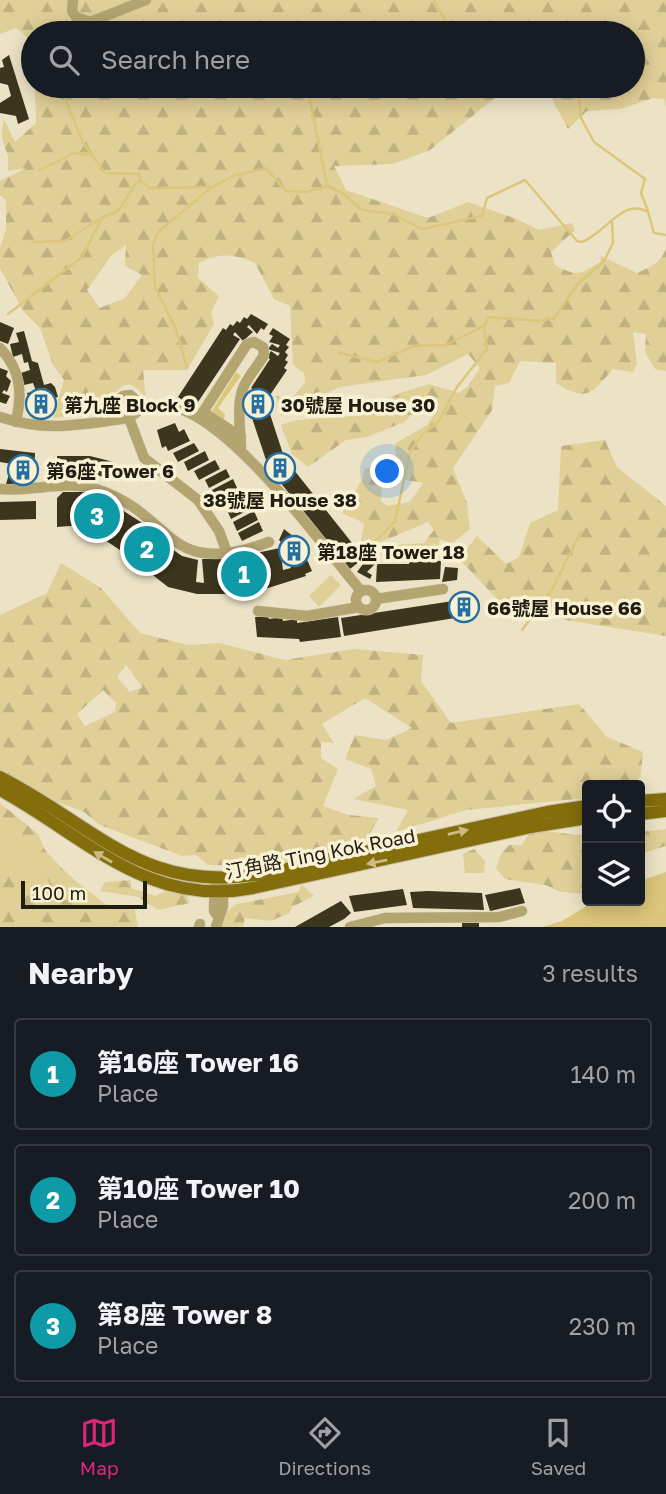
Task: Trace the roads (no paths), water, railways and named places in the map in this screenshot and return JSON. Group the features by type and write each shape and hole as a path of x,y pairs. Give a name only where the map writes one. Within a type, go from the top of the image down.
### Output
{"main road":[{"name":"汀角路 Ting Kok Road","path":"0,777 132,857 219,886 547,812 582,807"},
{"name":"汀角路 Ting Kok Road","path":"0,790 95,853 134,873 162,883 219,886 582,819"},
{"path":"645,801 666,799"},
{"path":"645,813 666,811"}],"street":[{"path":"73,0 72,10 76,17 87,21"},
{"path":"93,21 146,0"},
{"path":"241,437 203,412 247,344 254,342 263,347 264,355 242,391 242,450"},
{"path":"0,348 13,364 22,389 16,422"},
{"path":"103,421 123,396 133,397 138,408"},
{"path":"0,417 57,428 129,418 138,408 170,406 184,410 242,450 361,591 371,591 376,599"},
{"path":"129,418 144,458 198,500 219,531 227,553"},
{"path":"0,489 33,490 69,485 90,488 137,511 184,548 203,554 227,553 269,542"},
{"path":"376,599 443,589"},
{"path":"359,607 356,598 361,591"},
{"path":"258,611 307,615 359,607 372,608 376,599"},
{"path":"216,927 217,915 223,906 219,886"},
{"path":"350,927 385,918 492,922 522,911"}],"waterway":[{"path":"434,0 445,21"},
{"path":"65,98 83,143 92,155"},
{"path":"309,98 327,185"},
{"path":"579,98 581,118 594,142 645,179 641,193 648,211"},
{"path":"40,170 74,153 92,155 105,173 139,174 141,181"},
{"path":"8,314 82,257 102,218 119,210 136,183 141,181 149,188 213,187 233,176 266,168 286,191 306,192 327,186 344,194 362,210 393,214 422,229 482,216 487,198 525,180 577,241 591,238 615,218 631,209 648,212 654,233 666,235"},
{"path":"187,368 176,329 155,287 153,244 159,231 212,187"},
{"path":"32,242 65,241 100,219"},
{"path":"339,353 377,362 414,346 446,345 484,326 489,317 541,321 554,318 578,284 604,261 613,243 612,222"},
{"path":"370,547 395,521 410,452 422,435 439,421 457,387 487,349 484,326"},
{"path":"522,630 553,588 581,531"}],"place":[{"name":"第九座 Block 9","path":"41,404"},
{"name":"30號屋 House 30","path":"258,404"},
{"name":"38號屋 House 38","path":"280,468"},
{"name":"第6座 Tower 6","path":"23,470"},
{"name":"第8座 Tower 8","path":"97,516"},
{"name":"第10座 Tower 10","path":"147,549"},
{"name":"第18座 Tower 18","path":"294,551"},
{"name":"第16座 Tower 16","path":"244,574"},
{"name":"66號屋 House 66","path":"464,607"}]}
